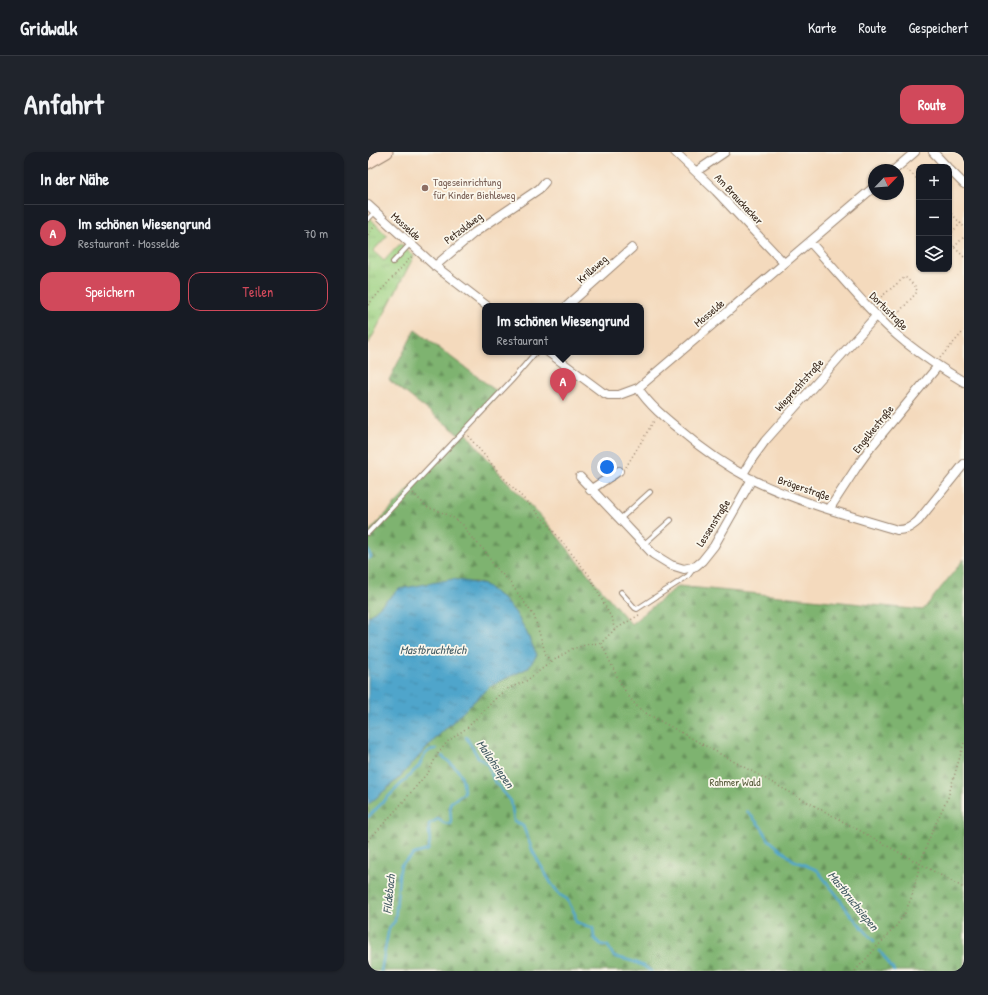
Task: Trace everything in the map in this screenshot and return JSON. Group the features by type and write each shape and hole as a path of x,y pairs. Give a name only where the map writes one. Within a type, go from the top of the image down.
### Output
{"street":[{"path":"368,162 387,152"},
{"name":"Am Brauckacker","path":"675,152 697,171 784,263"},
{"path":"697,171 725,152"},
{"path":"901,164 915,152"},
{"path":"933,152 944,164"},
{"path":"952,172 964,184"},
{"name":"Petzoldweg","path":"435,266 474,233 539,189 545,182"},
{"name":"Mosselde","path":"552,355 608,395 619,395 638,388 868,192"},
{"name":"Mosselde","path":"368,205 435,266 484,303"},
{"name":"Dortustraße","path":"810,242 877,315 905,342 964,382"},
{"name":"Krilleweg","path":"570,303 632,248"},
{"name":"Wieprechtstraße","path":"743,474 765,441 877,315"},
{"name":"Engelkestraße","path":"830,508 871,447 938,364"},
{"name":"Brögerstraße","path":"638,388 644,397 659,412 698,446 752,479 780,492 897,530 905,530 912,527 964,464"},
{"path":"590,490 619,471"},
{"path":"580,477 590,490 653,554 672,565 684,569 696,566"},
{"name":"Lessenstraße","path":"696,566 714,546 752,479"}],"lane":[{"path":"368,219 375,212"},
{"path":"393,262 413,247"},
{"path":"368,533 533,355"},
{"path":"619,520 650,492"},
{"path":"643,545 670,520"},
{"path":"621,592 635,608 638,609 688,576 696,566"}],"path":[{"path":"904,167 916,178"},
{"path":"952,214 964,227"},
{"path":"368,235 381,218"},
{"path":"952,232 961,223"},
{"path":"964,237 954,247 964,257"},
{"path":"368,305 410,259 413,247"},
{"path":"872,304 905,277 916,287 917,292 890,322"},
{"path":"938,364 964,331"},
{"path":"619,471 622,473 624,471 659,412"},
{"path":"368,841 398,809 429,771 437,755 447,742 468,726 499,695 507,689 526,681 551,662 572,649 589,644 601,643 614,630 613,621 589,576 546,522 501,475 464,431"},
{"path":"410,489 428,508 437,510 463,524 470,536 485,552 494,566 509,581 534,616 546,654 551,662"},
{"path":"601,643 627,693 636,706 647,715 964,888"},
{"path":"855,971 896,925 905,912 912,896 920,864 931,834 948,797 964,743"}],"green space":[{"path":"368,216 387,236 373,251 384,261 401,244 414,256 368,345"},
{"name":"Rahmer Wald","path":"415,330 499,393 464,431 501,475 546,522 631,624 678,586 923,610 964,559 964,971 368,971 368,805 400,777 440,734 490,686 528,668 515,612 502,598 485,585 475,582 400,589 368,617 368,533 460,435 389,380"}],"water":[{"name":"Mastbruchteich","path":"453,579 485,585 502,598 515,612 537,655 528,668 490,686 440,734 400,777 368,805 368,617 399,589"}],"waterway":[{"name":"Fildebach","path":"368,550 371,557 368,559"},
{"name":"Mailohsiepen","path":"466,737 478,757 488,765 494,781 511,801 514,821 523,826 533,852 551,883 560,895 567,899 575,914 576,922 593,928 594,938 600,944 608,946 614,957 634,962 651,971"},
{"name":"Fildebach","path":"368,817 419,766 427,752 436,749"},
{"name":"Fildebach","path":"381,971 389,928 395,921 401,865 414,854 428,850 430,843 429,824 438,819 444,823 451,824 450,803 464,793 459,771 442,756"},
{"name":"Mastbruchsiepen","path":"747,811 762,828 769,840 793,860 817,870 849,913 874,941"},
{"name":"Mastbruchsiepen","path":"880,951 894,971"}],"place":[{"name":"Tageseinrichtung für Kinder Biehleweg","path":"425,188"},
{"name":"Im schönen Wiesengrund","path":"563,401"}]}
